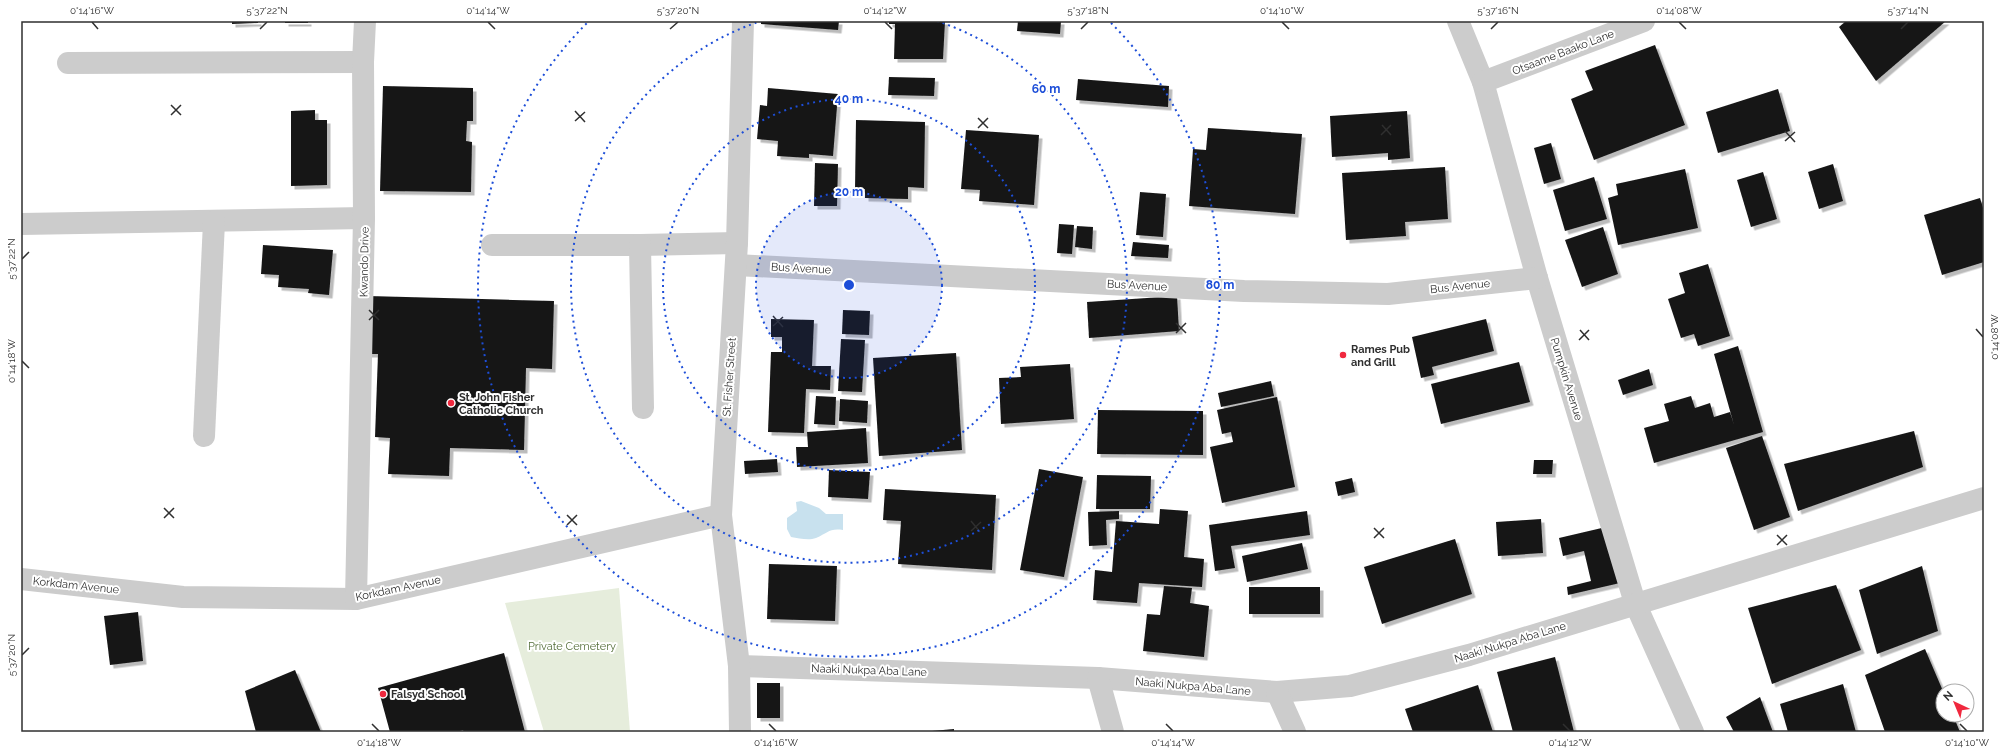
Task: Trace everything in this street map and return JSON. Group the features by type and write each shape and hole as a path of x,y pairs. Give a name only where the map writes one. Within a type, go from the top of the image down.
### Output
{"street":[{"name":"Kwando Drive","path":"356,599 364,218 363,62 365,21"},
{"name":"St. Fisher Street","path":"740,732 739,666 721,515 737,243 743,21"},
{"name":"Pumpkin Avenue","path":"1458,21 1482,82 1537,278 1635,603 1693,732"},
{"name":"Otsaame Baako Lane","path":"1482,82 1644,21"},
{"path":"68,63 363,62"},
{"path":"21,224 214,222 364,218"},
{"path":"204,436 214,222"},
{"path":"492,245 640,245 737,243"},
{"path":"640,245 643,408"},
{"name":"Bus Avenue","path":"736,265 1244,291 1388,294 1537,278"},
{"name":"Naaki Nukpa Aba Lane","path":"739,666 1098,678 1277,692 1350,686 1469,655 1635,603 1984,498"},
{"name":"Korkdam Avenue","path":"21,579 183,596 356,599 721,515"},
{"path":"1098,678 1113,732"},
{"path":"1277,692 1295,732"}],"green space":[{"name":"Private Cemetery","path":"619,588 630,732 544,732 505,603"}],"water":[{"path":"801,501 819,508 826,514 843,514 843,530 831,530 813,539 791,537 787,529 787,518 797,511 796,502"}],"building":[{"path":"232,21 258,21 258,23 232,24"},
{"path":"285,21 308,21 308,23 285,23"},
{"path":"761,21 839,21 838,30 761,24"},
{"path":"889,21 945,21 943,59 894,59 895,24 889,24"},
{"path":"1018,21 1061,21 1060,34 1017,31"},
{"path":"1846,21 1946,21 1876,81 1839,27"},
{"path":"1655,45 1685,125 1594,160 1571,99 1593,90 1585,71"},
{"path":"889,77 935,78 934,96 888,95"},
{"path":"1078,79 1169,86 1168,107 1076,100"},
{"path":"383,86 473,88 473,121 467,121 466,141 472,142 471,192 380,191"},
{"path":"768,88 838,94 833,156 809,154 809,158 777,156 778,141 757,139 760,105 767,106"},
{"path":"1778,89 1790,131 1718,153 1706,112"},
{"path":"315,110 315,120 327,120 327,185 291,186 291,111"},
{"path":"1407,111 1410,158 1388,160 1388,153 1332,157 1330,116"},
{"path":"856,120 925,122 924,188 908,187 908,199 865,198 865,189 855,189"},
{"path":"1208,128 1302,134 1295,214 1189,206 1193,149 1206,150"},
{"path":"966,130 1039,135 1034,205 979,201 980,190 961,189"},
{"path":"1551,143 1561,179 1544,184 1534,148"},
{"path":"815,163 838,164 837,206 814,206"},
{"path":"1833,164 1843,201 1819,209 1808,172"},
{"path":"1445,167 1448,219 1405,222 1406,236 1346,240 1342,173"},
{"path":"1685,169 1698,228 1618,245 1608,198 1618,195 1616,184"},
{"path":"1763,172 1777,219 1751,227 1737,180"},
{"path":"1594,177 1607,219 1565,231 1553,190"},
{"path":"1140,192 1166,194 1163,237 1136,235"},
{"path":"1980,198 1984,211 1984,262 1942,275 1924,215"},
{"path":"1059,224 1074,225 1072,254 1057,253"},
{"path":"1077,226 1093,227 1092,249 1075,247"},
{"path":"1603,227 1618,274 1582,287 1565,240"},
{"path":"1133,242 1169,245 1168,258 1131,256"},
{"path":"263,245 333,250 329,295 308,293 309,289 278,287 279,275 261,274"},
{"path":"1708,264 1730,336 1698,346 1694,334 1681,338 1668,299 1685,293 1679,273"},
{"name":"St. John Fisher Catholic Church","path":"368,296 554,301 552,369 526,368 524,450 450,448 449,476 388,474 390,438 375,437 378,354 366,354"},
{"path":"1177,296 1179,331 1089,338 1087,302"},
{"path":"843,310 870,311 869,335 842,334"},
{"path":"771,319 814,320 812,366 831,366 830,390 806,389 804,433 768,432 771,352 782,352 782,337 771,337"},
{"path":"1486,319 1494,351 1432,367 1434,375 1421,378 1412,337"},
{"path":"841,339 865,340 862,392 838,391"},
{"path":"1738,346 1763,432 1654,463 1644,428 1669,421 1664,404 1691,396 1695,408 1710,403 1714,417 1730,412 1734,425 1714,354"},
{"path":"956,353 962,450 879,456 873,358"},
{"path":"1519,362 1530,402 1441,424 1431,384"},
{"path":"1070,364 1074,419 1001,424 999,378 1021,377 1020,367"},
{"path":"1649,369 1653,385 1623,395 1618,380"},
{"path":"1271,381 1274,396 1221,407 1218,393"},
{"path":"816,396 836,397 835,425 814,424"},
{"path":"1277,397 1295,487 1222,503 1210,447 1233,442 1231,432 1222,434 1217,410"},
{"path":"840,399 868,401 867,423 839,421"},
{"path":"1098,410 1203,411 1203,455 1097,454"},
{"path":"866,428 868,463 797,467 796,447 808,447 807,432"},
{"path":"1914,431 1923,467 1798,511 1784,464"},
{"path":"1762,436 1790,517 1754,530 1726,448"},
{"path":"777,459 778,472 745,474 744,461"},
{"path":"1534,460 1553,460 1552,474 1533,474"},
{"path":"1039,469 1083,477 1064,577 1020,570"},
{"path":"829,470 870,472 868,499 828,497"},
{"path":"1097,475 1151,476 1150,509 1096,509"},
{"path":"1352,478 1355,492 1338,496 1335,482"},
{"path":"885,489 996,495 992,570 898,564 901,521 883,520"},
{"path":"1160,509 1188,511 1184,557 1204,559 1202,587 1139,583 1137,603 1093,600 1095,570 1112,572 1116,521 1159,524"},
{"path":"1119,511 1119,519 1106,520 1107,545 1089,546 1088,512"},
{"path":"1307,511 1310,535 1231,546 1235,568 1215,571 1209,525"},
{"path":"1541,519 1543,553 1498,556 1496,522"},
{"path":"1606,527 1620,583 1568,595 1567,587 1591,581 1584,551 1563,556 1559,538"},
{"path":"1455,539 1472,594 1382,624 1364,567"},
{"path":"1302,543 1308,569 1247,582 1242,556"},
{"path":"769,564 837,566 835,621 767,619"},
{"path":"1922,566 1938,631 1877,654 1859,590"},
{"path":"1836,585 1861,650 1772,684 1748,608"},
{"path":"1164,586 1192,588 1190,603 1209,606 1204,657 1143,651 1147,614 1160,615"},
{"path":"1249,587 1320,587 1320,614 1249,614"},
{"path":"138,612 143,661 110,665 104,616"},
{"path":"1925,649 1940,683 1935,683 1935,723 1956,723 1960,732 1885,732 1865,675"},
{"path":"504,653 525,732 464,732 463,730 457,732 390,732 378,688"},
{"path":"1555,657 1574,732 1513,732 1497,672"},
{"path":"295,670 321,732 256,732 245,691"},
{"path":"757,683 780,683 780,718 757,718"},
{"path":"1843,684 1856,732 1788,732 1780,704"},
{"path":"1478,685 1493,732 1413,732 1405,709"},
{"path":"1760,697 1773,732 1734,732 1726,717"},
{"path":"954,729 954,732 932,732 932,731"}],"place":[{"name":"Rames Pub and Grill","path":"1343,355"},
{"name":"St. John Fisher Catholic Church","path":"451,403"},
{"name":"Falsyd School","path":"383,694"}]}
